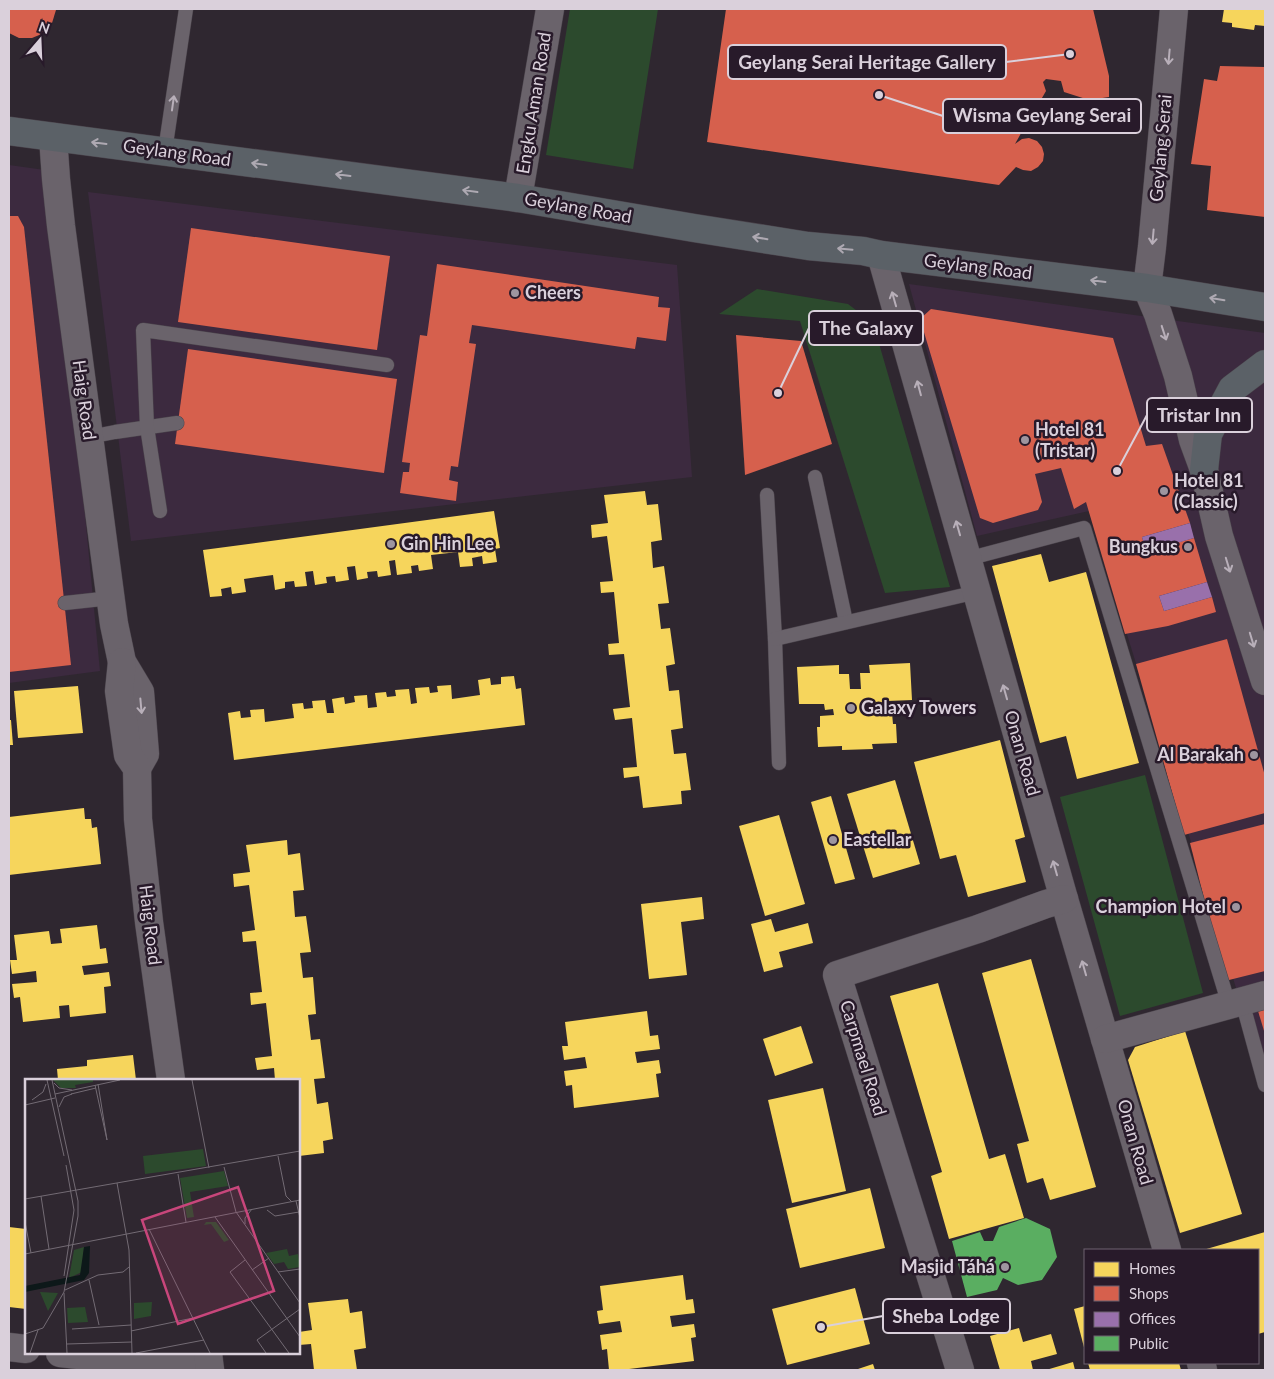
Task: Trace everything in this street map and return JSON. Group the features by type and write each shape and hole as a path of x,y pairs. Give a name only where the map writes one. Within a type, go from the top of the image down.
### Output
{"main road":[{"name":"Geylang Road","path":"9,131 518,198 808,246 863,251 1146,288 1265,307"},
{"path":"1204,470 1208,434 1232,389 1265,364"}],"street":[{"name":"Engku Aman Road","path":"518,198 550,9"},
{"name":"Geylang Serai","path":"1146,288 1152,247 1174,9"},
{"name":"Haig Road","path":"53,137 61,226 116,639 122,662 119,691 128,755 137,768 138,819 149,922 171,1079"},
{"name":"Onan Road","path":"881,254 1104,1039 1167,1249"},
{"path":"1146,288 1158,314 1178,376 1193,440 1204,470 1219,536 1265,681"},
{"name":"Carpmael Road","path":"960,1370 837,975 1064,899"},
{"path":"1104,1039 1245,1000"},
{"path":"9,1347 25,1349"},
{"path":"69,1354 210,1370 208,1354"}],"lane":[{"path":"165,151 186,9"},
{"path":"160,511 147,427 143,330 387,365"},
{"path":"89,437 176,423"},
{"path":"815,477 846,622"},
{"path":"767,495 775,639 779,763"},
{"path":"967,559 1084,528 1245,1000 1265,1085"},
{"path":"775,639 977,592"},
{"path":"65,603 111,598"}],"shaded area":[{"path":"9,165 52,171 100,671 9,683"},
{"path":"88,192 677,265 692,477 131,541"},
{"path":"909,284 1265,333 1265,1082 1089,511 977,536"}],"green space":[{"path":"570,9 658,9 633,169 546,155"},
{"path":"757,289 848,304 873,323 950,587 885,593 800,321 719,314"},
{"path":"1145,775 1203,993 1120,1016 1060,797"}],"building: Homes":[{"path":"1224,9 1265,9 1265,26 1255,25 1254,30 1232,27 1232,23 1222,22"},
{"path":"24,294 27,319 11,321 17,374 32,372 35,403 9,405 9,296"},
{"path":"645,491 647,505 658,504 662,540 651,542 653,568 664,566 669,603 658,604 661,629 670,628 675,664 666,666 669,691 679,690 683,728 671,730 674,754 686,753 691,790 681,791 682,804 643,808 639,776 624,778 623,768 637,767 632,718 615,720 613,709 630,707 624,654 609,655 608,644 619,643 614,592 601,593 600,582 613,581 607,536 592,538 591,525 608,523 604,495"},
{"path":"46,511 50,547 36,549 43,603 56,601 60,634 9,640 9,524 26,522 25,514"},
{"path":"494,511 500,548 495,549 497,562 483,564 482,556 472,558 473,566 460,567 458,552 431,555 433,569 419,571 418,565 411,566 412,573 397,575 395,560 389,561 391,575 378,577 377,571 367,572 368,578 357,580 355,566 347,567 349,580 336,582 335,576 326,577 327,583 315,585 313,571 305,572 307,586 295,587 294,581 285,582 285,588 275,590 273,575 244,579 246,592 232,594 231,587 221,589 222,596 210,597 203,550"},
{"path":"1041,554 1049,582 1086,572 1139,763 1077,779 1066,736 1040,743 992,566"},
{"name":"Galaxy Towers","path":"910,663 912,700 887,701 888,706 877,706 878,713 892,713 893,724 896,724 897,743 872,744 873,749 842,750 842,746 818,747 817,727 820,727 820,716 834,715 833,709 825,710 824,704 799,704 797,667 839,665 839,674 849,674 850,689 861,689 860,673 870,673 869,665"},
{"path":"514,676 516,689 521,688 525,725 234,760 228,713 240,711 241,718 251,717 250,710 264,709 265,722 294,718 292,704 303,703 304,709 313,708 312,701 325,700 327,713 334,713 332,699 344,697 345,704 355,702 354,696 367,695 368,708 377,707 375,693 386,692 387,697 396,696 395,690 409,689 411,704 417,703 415,688 429,687 430,693 438,692 437,686 451,685 452,699 480,695 478,680 490,678 491,685 501,684 501,677"},
{"path":"78,686 83,733 18,738 14,691"},
{"path":"9,720 11,720 13,745 9,745"},
{"path":"1000,740 1025,837 1015,840 1026,882 968,897 956,855 940,859 914,762"},
{"path":"895,780 920,864 873,878 847,794"},
{"name":"Eastellar","path":"831,796 855,879 835,884 811,802"},
{"path":"84,808 85,819 91,819 92,828 97,827 101,864 9,875 9,817"},
{"path":"779,815 805,904 765,916 739,826"},
{"path":"287,840 288,855 300,853 304,890 293,891 295,917 306,916 311,952 300,953 303,978 313,977 316,1014 308,1015 311,1040 320,1039 325,1078 314,1079 317,1104 328,1102 333,1139 323,1141 324,1153 300,1156 300,1079 275,1079 274,1068 257,1070 255,1058 272,1056 266,1003 251,1005 250,993 262,992 256,941 243,942 242,932 255,930 249,885 234,887 233,874 250,872 246,845"},
{"path":"702,897 704,919 681,922 687,975 649,979 641,904"},
{"path":"771,919 775,932 808,923 813,943 779,952 783,967 764,972 751,924"},
{"path":"97,925 100,949 106,948 108,963 82,966 84,975 109,972 111,986 104,987 106,1013 70,1017 69,1005 59,1006 60,1018 23,1022 20,997 14,998 12,984 37,982 36,971 12,974 10,960 17,960 14,935 49,931 51,944 62,943 60,929"},
{"path":"1031,959 1096,1187 1050,1200 1043,1178 1027,1183 1017,1144 1029,1141 982,973"},
{"path":"938,983 989,1159 1005,1154 1024,1218 949,1239 931,1176 942,1172 890,996"},
{"path":"647,1011 650,1036 658,1035 660,1049 635,1052 637,1063 659,1060 661,1073 656,1074 659,1097 574,1108 572,1085 566,1086 564,1071 587,1068 585,1057 564,1060 562,1046 568,1046 565,1022"},
{"path":"801,1026 813,1063 775,1076 763,1039"},
{"path":"1185,1031 1242,1214 1180,1233 1128,1060 1135,1047"},
{"path":"133,1055 136,1079 58,1079 57,1069 87,1066 87,1060"},
{"path":"823,1088 846,1191 792,1203 768,1100"},
{"path":"870,1188 885,1248 800,1268 786,1209"},
{"path":"9,1227 25,1229 25,1309 9,1307"},
{"path":"1265,1232 1265,1332 1259,1334 1259,1249 1206,1249"},
{"path":"683,1275 686,1300 693,1299 695,1313 670,1316 672,1327 694,1324 696,1337 691,1338 694,1361 609,1370 607,1349 602,1350 600,1335 622,1332 620,1321 599,1324 597,1311 603,1310 600,1286"},
{"path":"855,1288 870,1344 787,1365 772,1309"},
{"path":"348,1299 350,1313 362,1311 366,1348 354,1350 357,1370 314,1370 311,1344 300,1345 300,1332 312,1330 308,1303"},
{"path":"1084,1306 1084,1347 1074,1309"},
{"path":"1019,1328 1023,1342 1051,1334 1057,1354 1031,1361 1033,1370 1000,1370 990,1336"},
{"path":"1073,1362 1075,1370 1046,1370"},
{"path":"873,1364 875,1370 855,1370"},
{"path":"1088,1364 1179,1364 1181,1370 1090,1370"}],"building: Shops":[{"path":"9,9 56,10 52,23 44,33 32,38 19,38 9,33"},
{"path":"726,9 1093,9 1109,76 1109,97 1089,100 1064,92 1061,81 1046,79 1043,82 1046,91 1035,110 1026,108 1022,117 1025,126 1015,144 1022,139 1029,138 1037,141 1042,147 1043,161 1031,171 1016,167 999,185 707,142"},
{"path":"1220,66 1265,67 1265,217 1207,210 1211,166 1191,164 1204,79 1217,81"},
{"path":"9,216 18,216 24,227 71,665 9,672"},
{"path":"191,228 390,256 377,350 178,322"},
{"path":"437,264 659,297 658,307 670,308 666,341 637,337 635,349 472,325 469,343 476,344 458,467 451,466 449,480 458,482 456,501 400,493 403,472 409,472 410,463 402,462 420,335 427,336"},
{"path":"931,309 1113,338 1146,446 1162,444 1190,523 1142,537 1146,551 1194,538 1207,582 1159,596 1164,611 1212,597 1216,612 1168,626 1125,634 1086,502 1074,509 1061,468 1035,474 1042,502 1038,510 993,523 980,518 920,319"},
{"path":"736,335 801,341 832,444 745,475"},
{"path":"188,349 397,379 384,473 175,444"},
{"path":"1227,639 1265,776 1265,813 1184,835 1136,664"},
{"name":"Champion Hotel","path":"1265,824 1265,971 1225,981 1190,843"},
{"path":"1265,1003 1265,1034 1258,1011"}],"building: Offices":[{"path":"1190,523 1194,538 1146,552 1142,537"},
{"path":"1207,582 1212,597 1164,611 1159,596"}],"building: Public":[{"name":"Masjid Táhá","path":"1026,1218 1050,1229 1057,1257 1042,1280 1018,1285 1003,1278 997,1290 967,1297 952,1241 980,1232 984,1241 993,1241 999,1227"}],"place":[{"name":"Geylang Serai Heritage Gallery","path":"1070,54"},
{"name":"Wisma Geylang Serai","path":"879,95"},
{"name":"Cheers","path":"515,293"},
{"name":"The Galaxy","path":"778,393"},
{"name":"Hotel 81 (Tristar)","path":"1025,440"},
{"name":"Tristar Inn","path":"1117,471"},
{"name":"Hotel 81 (Classic)","path":"1164,491"},
{"name":"Gin Hin Lee","path":"391,544"},
{"name":"Bungkus","path":"1188,547"},
{"name":"Galaxy Towers","path":"851,708"},
{"name":"Al Barakah","path":"1254,755"},
{"name":"Eastellar","path":"833,840"},
{"name":"Champion Hotel","path":"1236,907"},
{"name":"Masjid Táhá","path":"1005,1267"},
{"name":"Sheba Lodge","path":"821,1327"}]}
